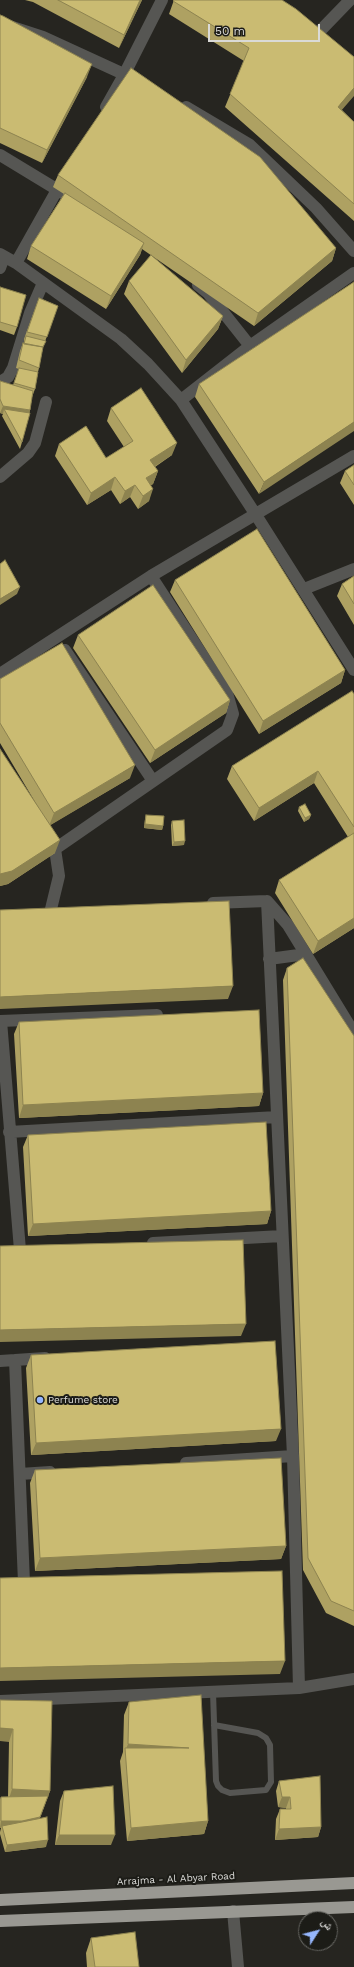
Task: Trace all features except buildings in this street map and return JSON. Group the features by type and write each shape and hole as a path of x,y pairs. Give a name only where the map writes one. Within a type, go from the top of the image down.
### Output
{"highway":[{"name":"Arrajma - Al Abyar Road","path":"0,1900 354,1883"},
{"path":"0,1921 233,1910 354,1907"}],"street":[{"path":"101,115 124,75 162,0"},
{"path":"320,31 350,0"},
{"path":"0,22 43,37 152,87"},
{"path":"310,23 332,41"},
{"path":"178,102 250,145 316,208 354,251"},
{"path":"0,156 83,206"},
{"path":"16,264 69,170"},
{"path":"1,260 16,264 121,339 148,364 181,400 304,589 354,670"},
{"path":"181,400 250,346 354,273"},
{"path":"187,274 208,293 250,346"},
{"path":"0,382 8,377 13,368 30,313 43,283"},
{"path":"0,477 28,453 35,443 46,402"},
{"path":"0,674 151,576 354,456"},
{"path":"304,589 354,569"},
{"path":"55,849 227,730 232,714 227,693 151,576"},
{"path":"56,637 153,781"},
{"path":"46,831 55,849 59,876 51,909"},
{"path":"197,903 267,901"},
{"path":"267,901 288,925 354,1033"},
{"path":"267,901 269,959 268,1011 277,1117 282,1236 283,1343 292,1456 291,1572 300,1688"},
{"path":"36,910 66,908"},
{"path":"269,959 306,954"},
{"path":"20,1250 0,1021 168,1015"},
{"path":"9,1132 277,1117"},
{"path":"139,1244 282,1236"},
{"path":"6,1250 35,1249"},
{"path":"0,1361 54,1358"},
{"path":"15,1360 20,1474 20,1583 40,1582"},
{"path":"176,1464 292,1456"},
{"path":"20,1474 58,1471"},
{"path":"0,1701 300,1688 354,1679"},
{"path":"233,1910 238,1967"}],"lane":[{"path":"212,1692 216,1780 218,1786 222,1790 230,1793 266,1790 271,1782 270,1746 266,1738 258,1732 214,1725"}],"place":[{"name":"Perfume store","path":"40,1400"}]}
